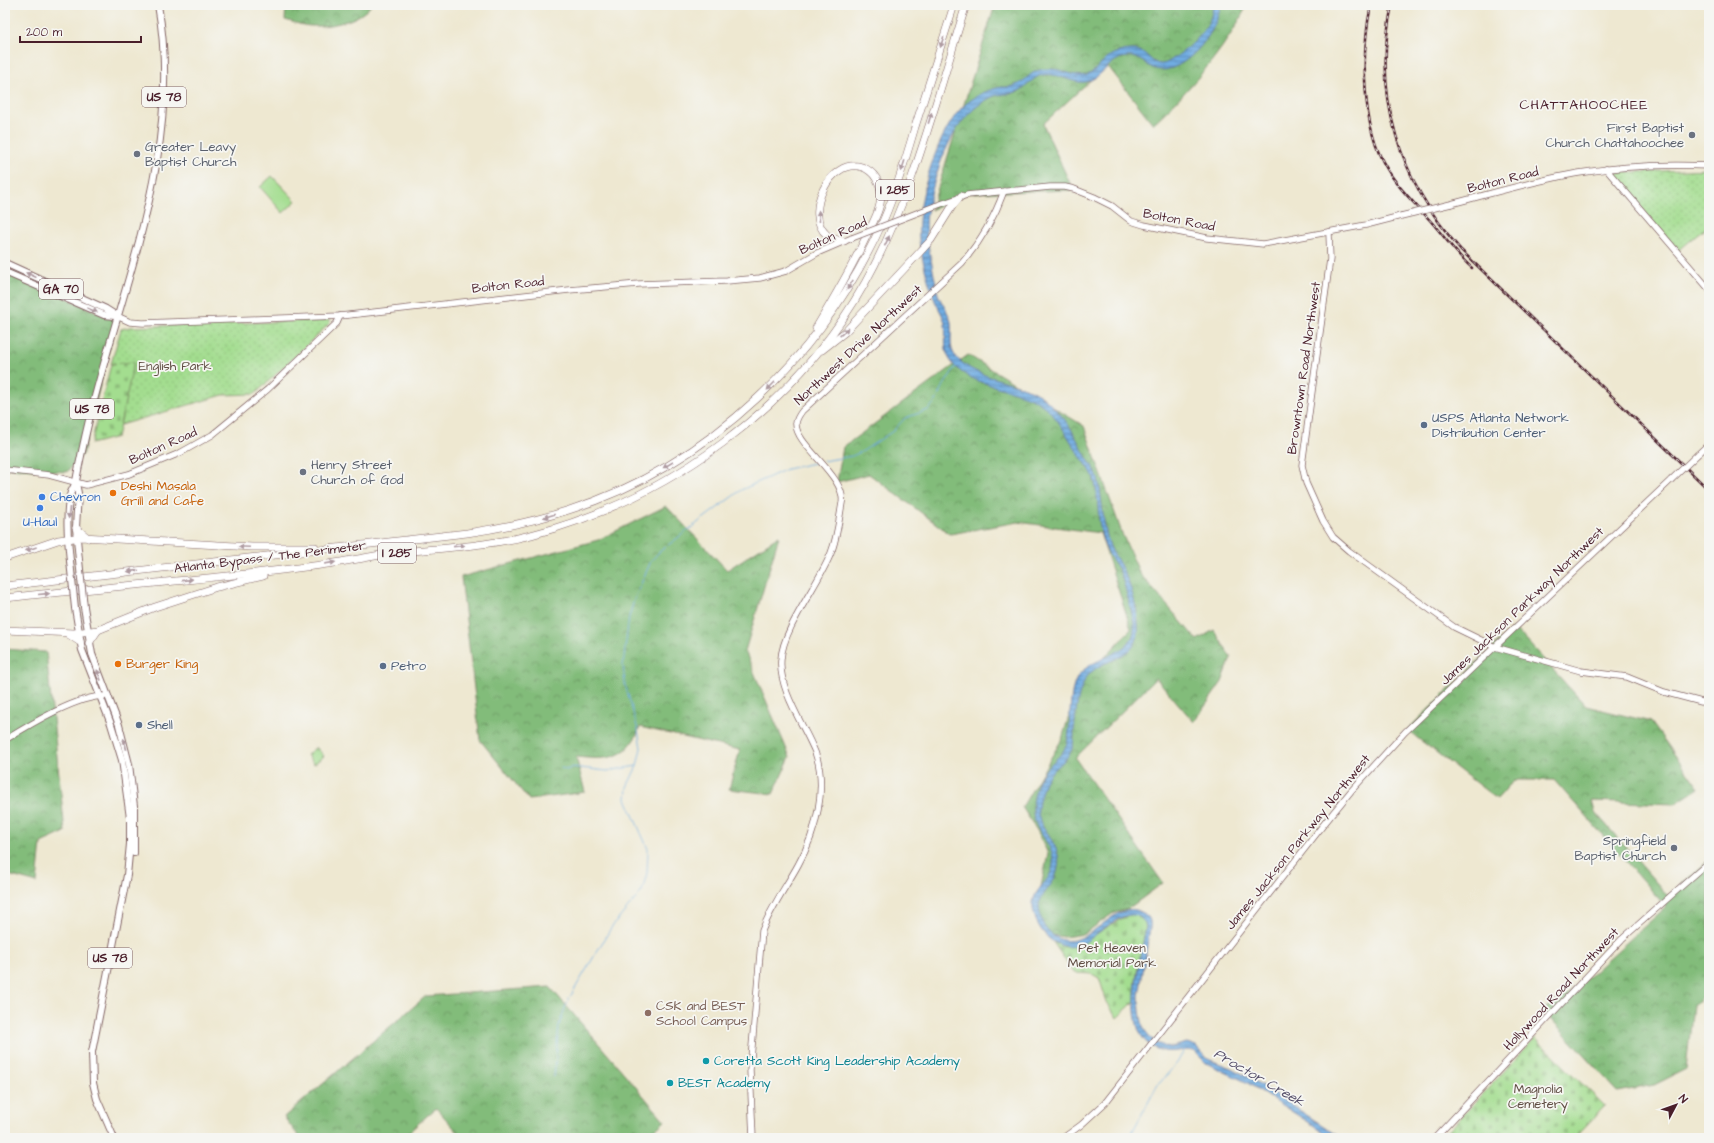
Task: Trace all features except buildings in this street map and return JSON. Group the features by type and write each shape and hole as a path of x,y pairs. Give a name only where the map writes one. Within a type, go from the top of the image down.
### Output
{"highway":[{"name":"Atlanta Bypass / The Perimeter","path":"5,586 504,528 568,511 654,474 715,434 760,396 798,357 843,297 863,262 884,220 903,168 954,5"},
{"name":"Atlanta Bypass / The Perimeter","path":"5,598 310,566 388,554 474,545 528,536 572,522 616,505 666,480 723,443 773,400 814,356 854,301 891,232 911,181 966,5"},
{"path":"798,357 855,261 879,208 881,193 877,179 870,171 860,166 844,167 834,174 826,185 820,200 819,220 822,228 828,236 844,241"},
{"path":"814,356 845,332 912,261 939,228 961,196"},
{"path":"76,528 88,538"},
{"path":"5,558 51,542 77,538 252,547 353,546"},
{"path":"5,630 78,633 98,630 156,607 217,587 310,566"},
{"path":"89,643 98,630"},
{"path":"66,633 80,642"}],"main road":[{"name":"US 78","path":"122,907 130,844 128,794 120,752 80,642 68,539 70,499 76,483 89,422 117,316 146,218 163,117 165,65 158,5"},
{"name":"GA 70","path":"5,264 106,309 117,316"},
{"name":"GA 70","path":"5,272 104,315 117,316"},
{"name":"US 78","path":"76,483 78,492 76,528 87,632 95,663 126,750 134,806 133,865 122,907 96,1026 91,1066 97,1099 114,1138"}],"street":[{"name":"Bolton Road","path":"5,470 49,475 86,485 129,474 196,445 212,436 284,375 337,323 340,316 568,290 639,284 727,281 760,278 786,271 817,253 844,241 961,196 1050,187 1074,189 1112,206 1138,224 1207,238 1271,243 1329,233 1551,179 1606,169 1658,166 1709,166"},
{"path":"1606,169 1709,289"},
{"name":"Northwest Drive Northwest","path":"753,1138 750,1070 760,937 767,917 804,854 820,799 821,783 819,766 814,751 791,703 781,670 781,655 790,631 831,554 842,501 840,491 824,465 798,433 796,425 797,417 962,263 983,237 998,209 1004,191"},
{"name":"Browntown Road Northwest","path":"1329,233 1330,259 1302,456 1306,483 1323,521 1340,544 1454,627 1495,647 1581,671 1627,677 1664,692 1709,704"},
{"path":"117,316 130,322 143,323 340,316"},
{"name":"James Jackson Parkway Northwest","path":"1063,1138 1081,1125 1105,1103 1351,791 1405,732 1709,444"},
{"path":"5,740 50,715 88,698 108,696"},
{"name":"Hollywood Road Northwest","path":"1435,1138 1617,944 1709,862"}],"green space":[{"path":"286,5 371,5 360,15 344,22 312,26 285,20"},
{"path":"995,5 1247,5 1238,22 1217,54 1193,84 1153,124 1107,65 1043,124 1073,190 968,193 931,210"},
{"path":"1709,169 1709,225 1678,251 1612,173"},
{"path":"272,176 296,201 283,213 260,187"},
{"path":"5,269 116,321 83,454 67,472 5,468"},
{"name":"English Park","path":"330,320 330,323 255,394 223,395 120,425 134,362 111,364 121,329 130,327"},
{"path":"968,355 1084,426 1123,536 1140,574 1197,640 1214,630 1231,658 1222,682 1194,722 1156,678 1075,758 1163,883 1129,908 1112,914 1084,934 1064,937 1047,934 1036,910 1048,854 1038,832 1022,807 1062,739 1078,686 1131,629 1100,533 1018,522 950,534 869,474 837,482 843,447"},
{"path":"135,361 117,437 91,444 111,364"},
{"path":"666,506 727,570 779,536 745,651 790,757 773,794 729,789 740,750 640,727 629,746 615,756 606,758 576,757 585,792 529,800 480,740 461,577 598,540"},
{"path":"1514,627 1586,706 1651,722 1699,788 1675,804 1592,801 1595,812 1668,896 1709,860 1709,991 1693,1005 1686,1069 1654,1085 1618,1092 1543,1010 1577,987 1666,907 1554,780 1514,780 1497,799 1407,730"},
{"path":"5,649 46,652 65,832 41,843 37,883 5,874"},
{"path":"316,747 324,756 314,764 307,755"},
{"name":"Pet Heaven Memorial Park","path":"1134,914 1142,918 1146,926 1137,973 1135,1001 1117,1018 1107,1002 1099,978 1092,974 1074,973 1053,942 1065,947 1099,932 1126,916"},
{"path":"550,987 665,1121 646,1138 463,1138 436,1108 402,1138 300,1138 284,1117 426,996"},
{"name":"Magnolia Cemetery","path":"1535,1038 1605,1106 1574,1138 1442,1138"}],"water":[{"path":"1213,5 1220,5 1219,15 1214,25 1200,47 1181,64 1161,70 1152,68 1136,58 1121,58 1091,80 1080,82 1054,75 1042,75 1035,78 1020,91 992,97 978,106 966,117 948,144 936,176 928,207 926,225 937,292 951,322 951,344 953,353 961,362 980,373 1022,387 1041,396 1049,402 1068,424 1097,475 1107,537 1111,549 1128,580 1136,608 1138,636 1134,646 1127,653 1099,667 1091,673 1084,682 1077,706 1074,743 1072,749 1064,761 1047,778 1041,792 1038,808 1041,824 1058,853 1059,862 1056,876 1039,904 1044,926 1054,936 1066,941 1078,939 1122,912 1132,909 1143,913 1150,919 1150,926 1139,996 1143,1027 1149,1037 1168,1048 1187,1043 1196,1046 1208,1059 1231,1068 1250,1078 1342,1138 1334,1138 1330,1136 1246,1082 1206,1063 1194,1051 1162,1051 1145,1041 1138,1028 1135,1011 1137,974 1146,926 1140,918 1133,915 1114,921 1087,941 1080,945 1071,947 1062,945 1050,939 1036,920 1033,910 1033,902 1035,895 1051,872 1053,857 1048,845 1037,827 1033,813 1036,788 1044,771 1066,747 1072,691 1078,676 1094,663 1122,649 1129,643 1133,635 1134,624 1121,575 1104,544 1099,519 1097,493 1091,472 1060,424 1050,412 1038,402 1016,392 978,381 967,376 950,360 947,355 945,344 945,322 930,288 919,240 921,207 925,187 938,147 956,114 967,103 988,91 1019,84 1033,73 1043,69 1056,69 1082,76 1087,75 1110,56 1124,51 1140,51 1158,64 1165,63 1196,40 1206,28 1212,13"}],"waterway":[{"path":"823,461 852,456 863,451 893,431 905,418 928,410 936,401 956,366"},
{"path":"554,1077 559,1025 567,1002 611,928 642,891 647,873 648,849 626,799 627,787 637,766 641,748 638,730 625,684 623,665 629,617 634,600 651,561 659,552 741,490 787,469 818,462"},
{"path":"561,768 567,770 572,767 607,771 637,766"},
{"path":"1129,1138 1157,1086 1177,1063 1185,1049"},
{"name":"Proctor Creek","path":"1325,1131 1326,1138"}],"railway":[{"path":"1371,5 1366,45 1366,89 1368,111 1378,152 1392,177 1409,198 1472,268"},
{"path":"1392,5 1387,39 1386,72 1389,104 1396,136 1407,166 1422,195 1440,223 1461,250 1709,490"}],"place":[{"name":"First Baptist Church Chattahoochee","path":"1692,135"},
{"name":"Greater Leavy Baptist Church","path":"137,154"},
{"name":"USPS Atlanta Network Distribution Center","path":"1424,425"},
{"name":"Henry Street Church of God","path":"303,472"},
{"name":"Deshi Masala Grill and Cafe","path":"113,493"},
{"name":"Chevron","path":"42,497"},
{"name":"U-Haul","path":"40,508"},
{"name":"Burger King","path":"118,664"},
{"name":"Petro","path":"383,666"},
{"name":"Shell","path":"139,725"},
{"name":"Springfield Baptist Church","path":"1674,848"},
{"name":"CSK and BEST School Campus","path":"648,1013"},
{"name":"Coretta Scott King Leadership Academy","path":"706,1061"},
{"name":"BEST Academy","path":"670,1083"}],"district":[{"name":"CHATTAHOOCHEE","path":"1584,105"}]}
